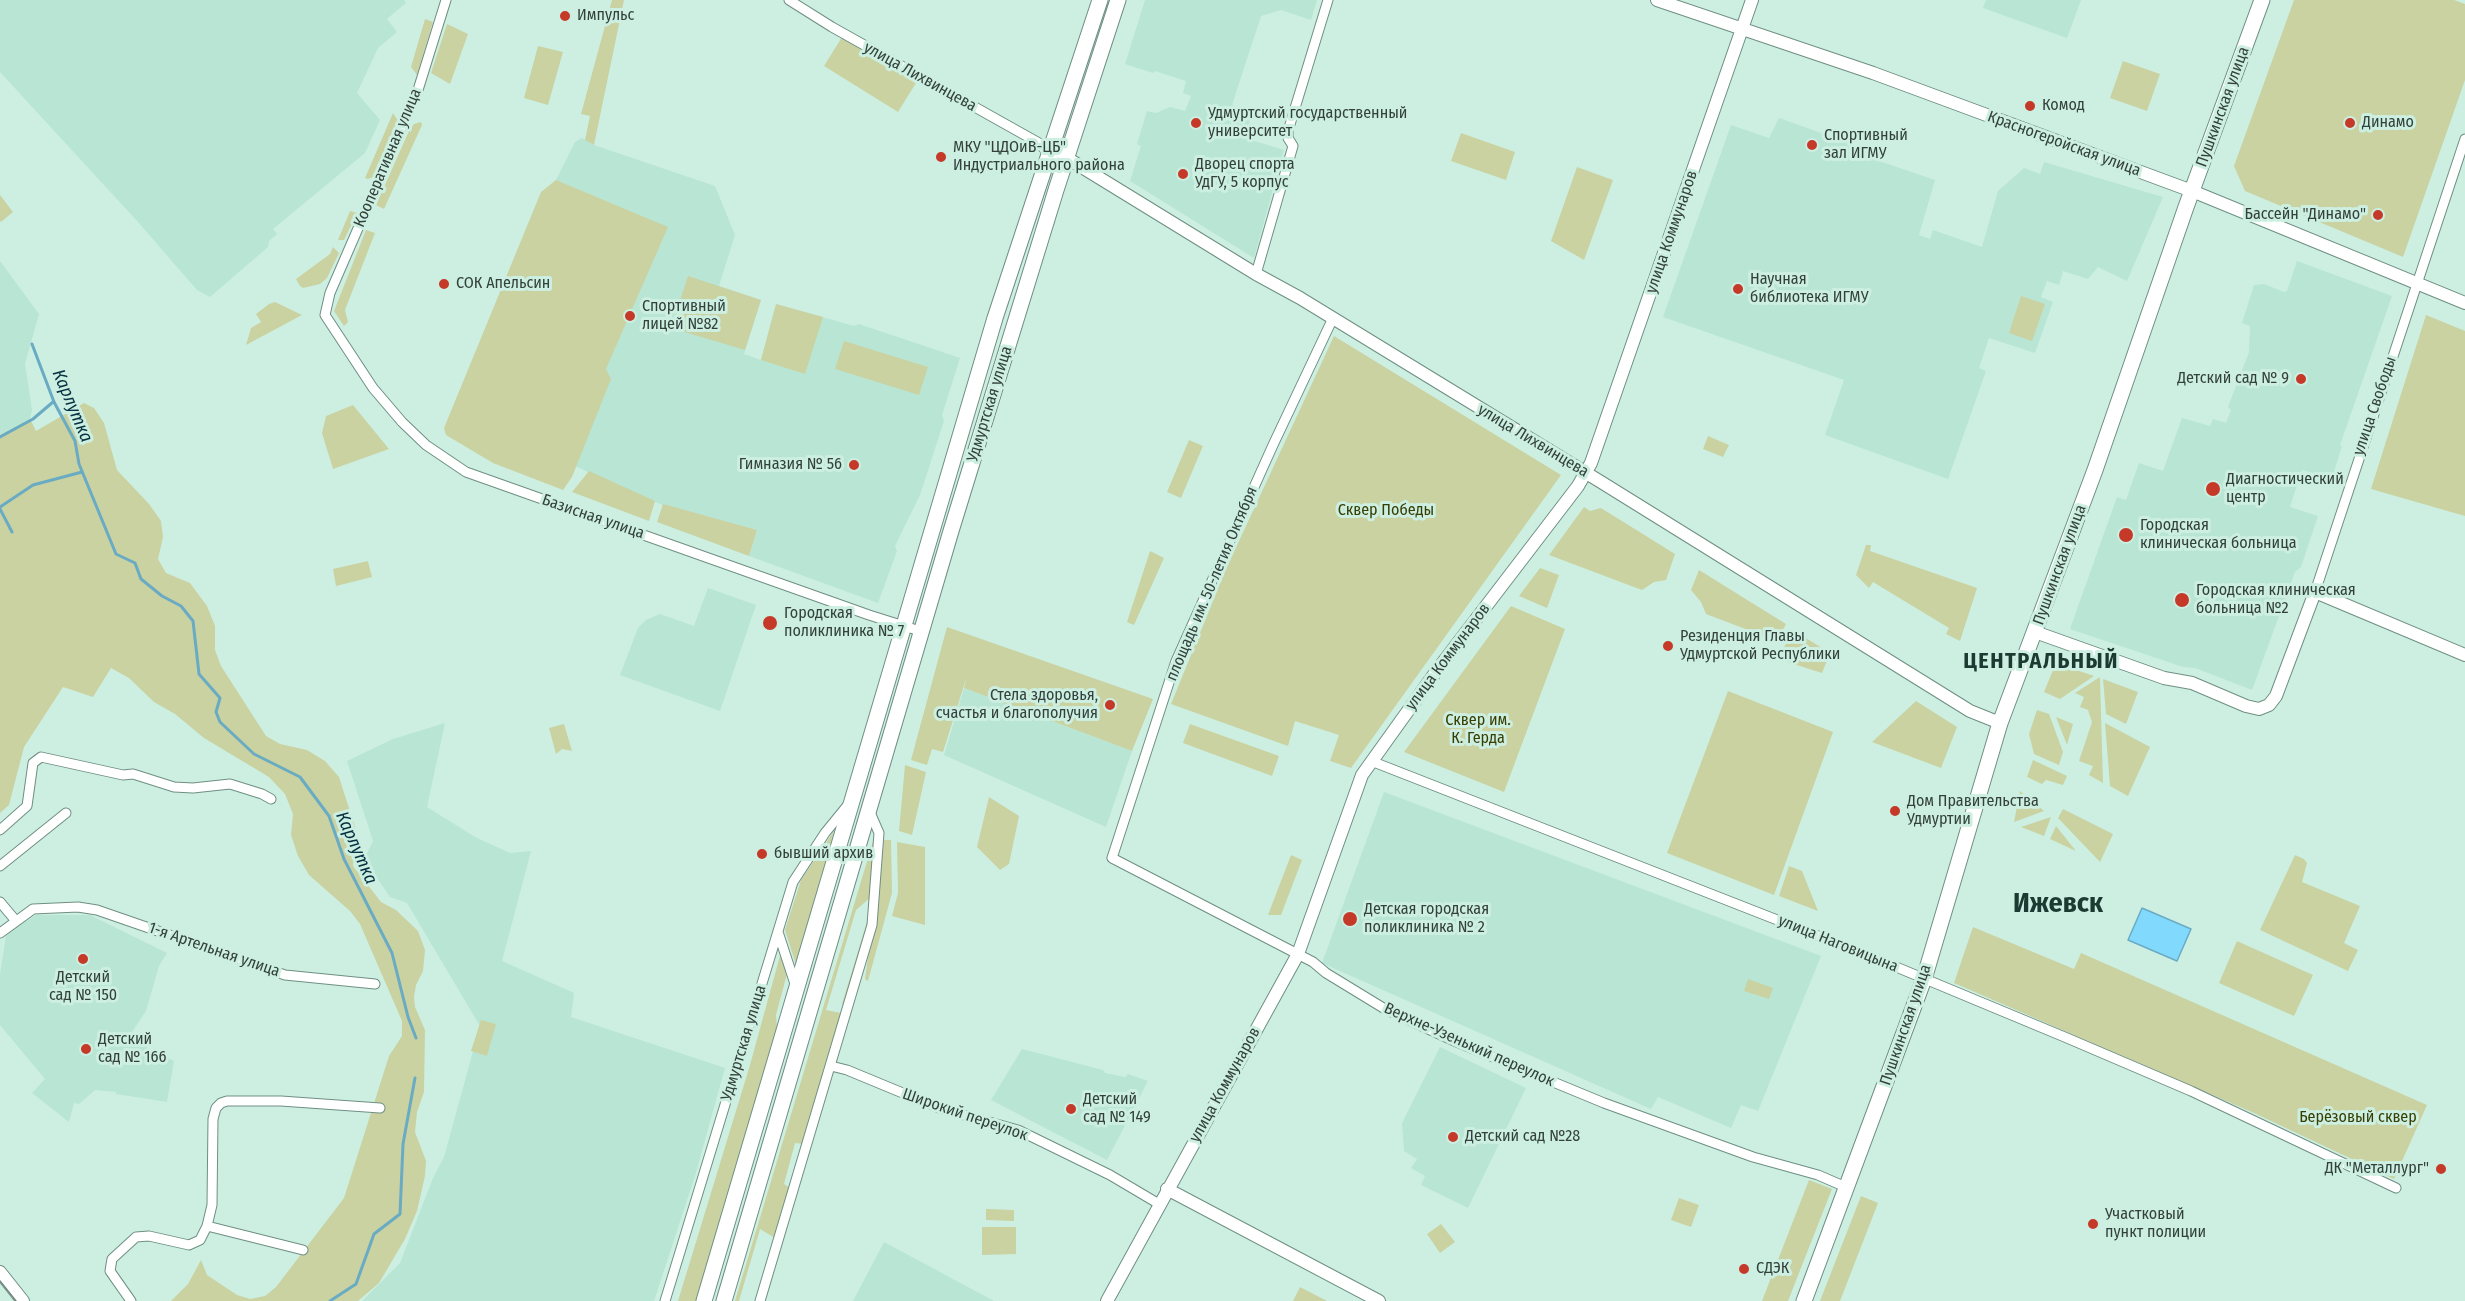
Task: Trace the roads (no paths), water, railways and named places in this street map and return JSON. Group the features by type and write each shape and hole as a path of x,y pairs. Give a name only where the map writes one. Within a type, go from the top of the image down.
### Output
{"main road":[{"name":"Удмуртская улица","path":"704,1301 995,318 1100,0"},
{"name":"Удмуртская улица","path":"724,1301 951,531 1060,178 1119,0"},
{"name":"Пушкинская улица","path":"1804,1301 1924,979 2000,723 2095,470 2192,191 2262,0"},
{"path":"1079,64 1096,70"},
{"path":"995,318 1015,324"},
{"path":"933,525 951,531"},
{"path":"864,758 882,763"}],"street":[{"name":"Кооперативная улица","path":"325,315 330,293 418,90 446,0"},
{"name":"улица Лихвинцева","path":"789,0 832,27 1039,143 1059,151 1970,711 2000,723"},
{"path":"1256,274 1293,146 1288,138 1288,131 1328,0"},
{"name":"Красногеройская улица","path":"1657,0 1873,74 2192,191 2465,303"},
{"name":"улица Коммунаров","path":"1107,1301 1298,954 1362,775 1586,473 1601,437 1752,0"},
{"name":"улица Свободы","path":"2035,632 2164,678 2192,683 2246,706 2259,709 2269,705 2276,696 2314,592 2465,140"},
{"path":"1052,148 1060,178"},
{"name":"Базисная улица","path":"325,315 373,388 402,422 426,445 466,472 923,632"},
{"name":"площадь им. 50-летия Октября","path":"1112,858 1176,660 1334,318"},
{"path":"2314,592 2465,656"},
{"path":"0,830 27,806 33,763 37,758 123,775 133,774 174,787 193,788 230,784 271,799"},
{"name":"улица Наговицына","path":"1371,761 1924,979 2163,1078 2396,1188"},
{"name":"Удмуртская улица","path":"664,1301 793,882 825,833 852,800"},
{"path":"760,1301 872,925 879,833 869,810"},
{"path":"0,866 66,813"},
{"name":"Верхне-Узенький переулок","path":"1112,858 1298,954 1386,1009 1535,1076 1753,1157 1818,1175 1848,1188"},
{"path":"0,902 16,921"},
{"name":"1-я Артельная улица","path":"0,934 33,909 56,907 97,910 285,975 375,984"},
{"path":"778,932 796,987"},
{"name":"Широкий переулок","path":"831,1066 847,1070 939,1108 1018,1130 1110,1175 1160,1204"},
{"path":"130,1301 110,1271 112,1259 136,1237 149,1236 189,1245 200,1240 207,1226 212,1205 213,1119 220,1103 281,1101 380,1108"},
{"path":"1167,1189 1379,1301"},
{"path":"207,1226 303,1250"},
{"path":"0,1272 23,1301"}],"water":[{"path":"2142,908 2191,929 2177,961 2128,940"}],"waterway":[{"name":"Карлутка","path":"32,344 54,402 75,441 79,464 116,554 135,563 141,579 162,596 181,606 193,621 199,674 220,698 216,712 220,722 254,754 300,777 329,816 344,859 392,953 408,1017 416,1038"},
{"path":"0,437 33,419 53,402"},
{"path":"0,507 33,485 82,472"},
{"path":"0,509 12,532"},
{"name":"Карлутка","path":"330,1301 356,1284 374,1234 400,1214 403,1144 415,1078"}],"tram line":[{"path":"0,1281 16,1301"}],"place":[{"name":"Импульс","path":"565,16"},
{"name":"Комод","path":"2030,106"},
{"name":"Удмуртский государственный университет","path":"1196,123"},
{"name":"Динамо","path":"2350,123"},
{"name":"Спортивный зал ИГМУ","path":"1812,145"},
{"name":"МКУ \"ЦДОиВ-ЦБ\" Индустриального района","path":"941,157"},
{"name":"Дворец спорта УдГУ, 5 корпус","path":"1183,174"},
{"name":"Бассейн \"Динамо\"","path":"2378,215"},
{"name":"СОК Апельсин","path":"444,284"},
{"name":"Научная библиотека ИГМУ","path":"1738,289"},
{"name":"Спортивный лицей №82","path":"630,316"},
{"name":"Детский сад № 9","path":"2301,379"},
{"name":"Гимназия № 56","path":"854,465"},
{"name":"Диагностический центр","path":"2213,489"},
{"name":"Городская клиническая больница","path":"2126,535"},
{"name":"Городская клиническая больница №2","path":"2182,600"},
{"name":"Городская поликлиника № 7","path":"770,623"},
{"name":"Резиденция Главы Удмуртской Республики","path":"1668,646"},
{"name":"Стела здоровья, счастья и благополучия","path":"1110,705"},
{"name":"Дом Правительства Удмуртии","path":"1895,811"},
{"name":"бывший архив","path":"762,854"},
{"name":"Детская городская поликлиника № 2","path":"1350,919"},
{"name":"Детский сад № 150","path":"83,959"},
{"name":"Детский сад № 166","path":"86,1049"},
{"name":"Детский сад № 149","path":"1071,1109"},
{"name":"Детский сад №28","path":"1453,1137"},
{"name":"ДК \"Металлург\"","path":"2441,1169"},
{"name":"Участковый пункт полиции","path":"2093,1224"},
{"name":"СДЭК","path":"1744,1269"}],"district":[{"name":"ЦЕНТРАЛЬНЫЙ","path":"2041,662"},
{"name":"Ижевск","path":"2058,904"}],"park label":[{"name":"Сквер Победы","path":"1386,511"},
{"name":"Сквер им. К. Герда","path":"1478,730"},
{"name":"Берёзовый сквер","path":"2358,1118"}]}
